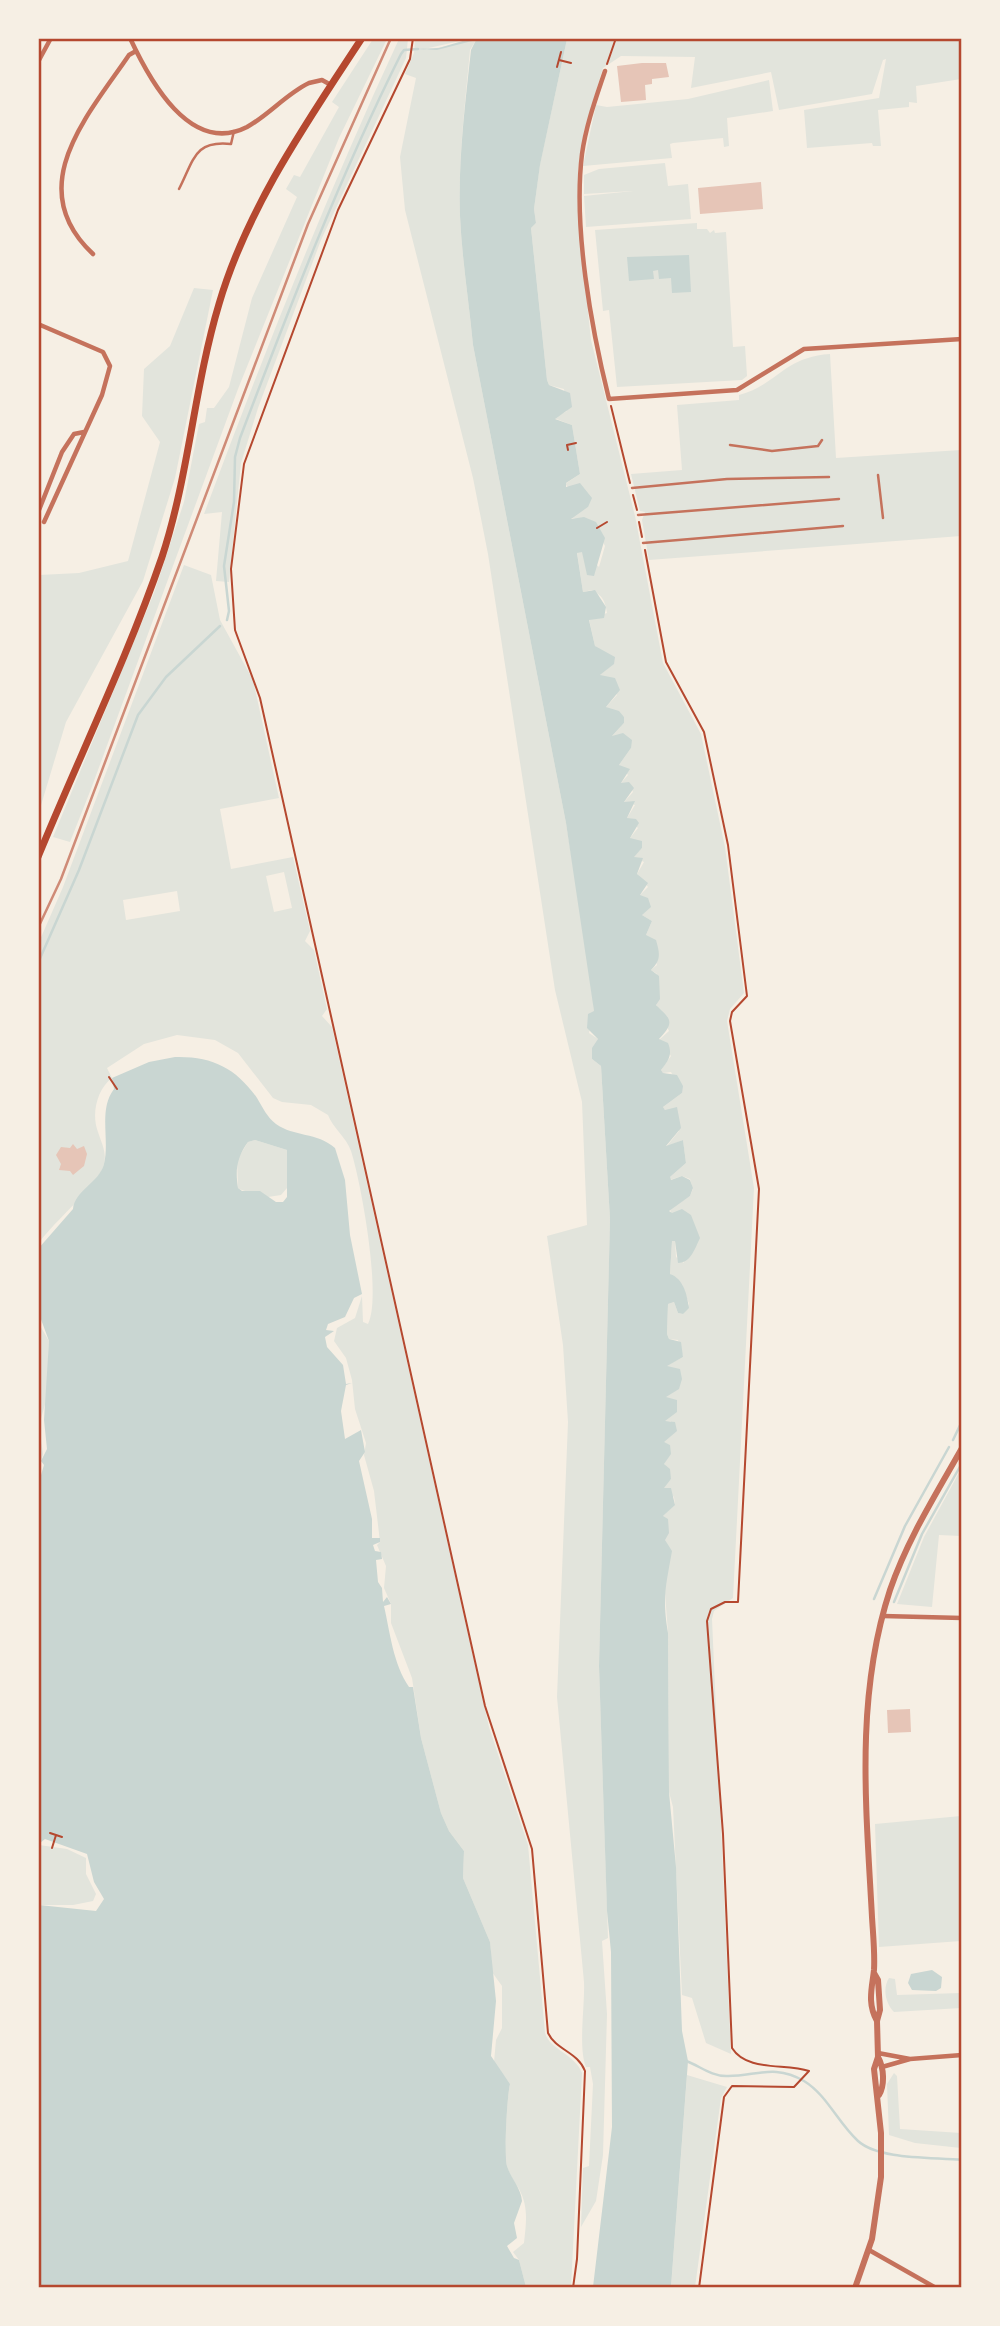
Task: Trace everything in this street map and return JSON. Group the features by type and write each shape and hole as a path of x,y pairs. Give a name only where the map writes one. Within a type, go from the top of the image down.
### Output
{"main road":[{"path":"38,857 161,559 178,502 206,351 229,271 267,190 362,38"}],"street":[{"path":"38,62 51,38"},
{"path":"130,38 157,87 189,122 209,131 234,131 252,124 309,83 322,80 331,85"},
{"path":"93,254 74,228 63,200 65,157 73,138 99,97 129,55 136,51"},
{"path":"605,71 586,132 581,195 594,339 610,399 737,390 804,349 961,339"},
{"path":"38,324 103,352 110,366 102,396 44,522"},
{"path":"39,510 62,452 74,434 85,432"},
{"path":"878,2095 883,2088 877,2021 872,2012 870,1996 874,1973 864,1736 869,1672 882,1619 900,1564 961,1448"},
{"path":"882,1619 961,1618"},
{"path":"878,2055 910,2059 961,2055"},
{"path":"855,2287 869,2250 879,2196 881,2142 874,2069 878,2055"},
{"path":"882,2067 899,2065 910,2059"},
{"path":"869,2250 936,2287"}],"lane":[{"path":"179,189 200,150 208,144 231,144 234,131"},
{"path":"730,445 772,451 818,446 822,440"},
{"path":"878,475 883,518"},
{"path":"632,488 727,479 829,477"},
{"path":"638,515 839,499"},
{"path":"643,542 843,526"}],"path":[{"path":"413,38 412,52 338,209 247,453 232,556 234,618 237,642 260,698 485,1706 532,1849 548,2033 552,2040 579,2059 584,2071 577,2259 573,2287"},
{"path":"605,71 616,38"},
{"path":"557,67 561,52"},
{"path":"559,60 571,63"},
{"path":"610,399 638,515 666,662 704,732 728,845 747,996 732,1012 730,1021 759,1189 738,1602 725,1602 711,1609 707,1621 723,1834 732,2048 745,2060 809,2071 796,2085 742,2084 732,2086 724,2097 699,2287"},
{"path":"565,440 568,450"},
{"path":"567,445 576,443"},
{"path":"597,528 607,522"},
{"path":"109,1077 117,1089"},
{"path":"50,1833 62,1837"},
{"path":"52,1848 56,1835"}],"shaded area":[{"path":"373,39 387,39 339,138 238,389 70,842 53,837 154,593 184,502 199,424 205,422 207,408 214,408 229,387 252,298 297,197 286,189 294,175 300,177 339,107 332,102"},
{"path":"399,39 408,39 406,58 321,240 258,408 241,463 229,582 216,581 222,512 204,514 297,274"},
{"path":"415,39 469,39 424,49 427,50 476,40 470,50 460,175 462,249 473,345 566,823 592,983 594,1011 589,1033 598,1039 592,1059 601,1066 610,1219 599,1666 608,1938 602,1941 607,2014 603,2155 596,2201 581,2227 583,2168 589,2166 593,2084 590,2067 586,2067 582,2049 584,1982 557,1697 568,1422 563,1345 547,1236 587,1225 582,1102 555,990 488,554 473,478 405,210 400,157 416,78 405,74 414,53"},
{"path":"469,39 567,39 540,165 534,209 536,223 531,228 547,380 549,385 570,393 572,407 555,419 572,425 580,474 566,483 566,487 580,483 592,498 588,507 571,519 584,517 596,522 605,538 594,576 587,575 582,552 577,553 583,592 595,590 606,607 604,618 589,620 595,646 615,657 614,664 600,675 615,678 620,690 606,707 619,711 624,717 624,723 612,736 623,733 632,740 631,748 619,765 630,769 621,783 629,782 634,788 624,802 635,801 627,818 636,819 639,823 630,838 642,841 642,848 634,857 643,858 637,874 648,883 640,895 648,898 651,907 642,915 652,921 646,935 656,940 658,949 657,963 651,970 659,976 660,999 656,1005 669,1020 668,1028 659,1039 668,1043 670,1051 668,1061 661,1070 663,1073 677,1075 683,1086 682,1093 663,1107 665,1110 677,1107 681,1128 666,1146 683,1140 686,1163 670,1177 671,1180 682,1176 690,1180 693,1188 690,1196 669,1211 672,1213 682,1209 691,1215 700,1238 689,1258 678,1263 675,1241 672,1241 670,1274 682,1284 689,1308 683,1314 678,1313 674,1302 668,1304 667,1334 669,1339 681,1342 683,1357 667,1366 680,1369 682,1379 679,1389 666,1397 677,1400 677,1412 665,1421 675,1422 677,1431 664,1442 670,1445 671,1454 664,1464 670,1469 671,1479 664,1488 671,1488 675,1505 663,1516 668,1519 669,1533 665,1540 672,1551 665,1600 668,1633 669,1792 676,1867 682,2031 688,2061 671,2287 593,2287 612,2127 611,1952 607,1911 599,1666 610,1219 601,1066 592,1059 592,1048 598,1039 587,1028 588,1014 594,1011 566,823 473,345 462,249 461,154 471,50 476,40 437,50 415,49 439,48"},
{"path":"567,39 961,39 961,79 916,86 917,103 909,102 909,107 878,110 881,146 873,146 872,143 807,148 804,110 879,98 886,59 883,60 872,94 779,110 771,72 691,88 695,57 621,56 603,68 584,131 578,169 579,228 591,340 635,516 663,663 701,734 725,847 744,993 730,1009 727,1021 754,1188 733,1598 714,1611 712,1619 731,2054 706,2043 692,1998 682,1995 673,1807 669,1792 668,1633 664,1580 670,1560 663,1516 675,1504 674,1497 663,1487 671,1479 664,1464 670,1445 663,1443 671,1421 665,1422 667,1365 683,1357 678,1340 669,1339 667,1334 668,1304 674,1302 678,1313 683,1314 689,1304 682,1284 670,1274 672,1241 675,1240 676,1257 684,1263 670,1209 690,1196 693,1189 690,1179 682,1176 670,1180 686,1163 683,1140 666,1147 679,1131 663,1107 682,1093 671,1072 663,1073 661,1070 671,1056 659,1040 669,1031 656,1004 657,974 651,970 657,965 646,935 652,921 642,915 640,895 648,887 637,874 644,862 633,857 642,848 630,838 638,828 627,818 635,805 624,802 633,792 629,783 621,783 628,775 619,765 631,748 612,736 624,723 624,717 606,707 617,695 600,675 613,664 595,646 589,619 607,613 603,599 596,592 583,592 577,552 582,551 599,567 605,546 592,521 570,518 588,507 565,484 580,474 572,425 554,418 567,411 564,389 549,385 547,380 531,228 536,223 534,209 540,164"},
{"path":"769,80 773,111 727,118 729,146 724,147 723,138 673,143 670,144 672,158 583,166 596,105 607,107 688,99"},
{"path":"665,163 668,186 688,184 691,219 586,227 584,196 633,191 584,194 584,175 599,169"},
{"path":"697,223 697,229 707,229 710,233 714,230 715,233 726,232 733,347 745,346 747,376 742,380 617,387 609,310 603,311 595,230"},
{"path":"689,255 691,292 672,293 671,278 659,279 658,270 653,271 654,279 629,281 627,257"},
{"path":"194,288 213,290 175,478 143,581 66,722 39,812 39,575 79,573 128,561 160,442 142,416 144,369 170,346"},
{"path":"830,354 836,458 961,450 961,536 649,560 642,520 645,512 640,511 631,474 682,470 677,405 739,400 739,395 752,391 801,360"},
{"path":"184,565 211,575 220,620 253,680 279,798 220,809 231,869 293,857 310,931 305,941 314,950 327,1009 322,1016 332,1027 489,1727 528,1845 545,2033 552,2044 574,2061 582,2073 571,2287 526,2287 519,2260 513,2252 524,2243 526,2216 522,2196 509,2172 506,2159 510,2084 494,2062 496,2040 502,2028 502,1986 492,1972 490,1942 463,1878 464,1851 449,1831 441,1813 421,1738 412,1678 391,1623 391,1604 384,1588 386,1566 377,1545 380,1542 374,1491 364,1455 366,1443 355,1409 346,1358 334,1341 337,1328 355,1318 362,1296 363,1322 368,1324 372,1310 373,1290 368,1239 351,1151 328,1115 311,1105 282,1102 273,1098 238,1053 215,1040 177,1035 144,1044 107,1068 112,1078 102,1089 95,1110 105,1160 101,1172 39,1243 39,942 63,887","holes":["284,872 292,908 274,912 266,876","177,891 180,911 126,920 123,900"]},
{"path":"188,1057 212,1062 232,1072 249,1088 276,1124 290,1131 321,1139 335,1148 345,1180 350,1235 362,1294 354,1298 345,1317 328,1324 326,1330 334,1331 325,1337 327,1347 343,1365 346,1384 352,1383 346,1385 341,1411 345,1439 361,1430 365,1452 359,1461 372,1519 372,1538 380,1538 380,1542 373,1545 375,1551 381,1552 382,1559 376,1560 378,1582 382,1588 383,1602 387,1597 391,1604 384,1606 393,1648 404,1678 409,1687 413,1687 421,1738 441,1813 449,1831 464,1851 463,1878 490,1942 496,2001 491,2056 510,2084 506,2160 522,2201 514,2223 517,2238 507,2246 514,2258 519,2260 526,2287 39,2287 39,1905 96,1911 104,1899 94,1882 87,1854 45,1839 40,1843 39,1839 38,1485 44,1465 41,1461 47,1449 44,1420 49,1341 39,1314 38,1249 101,1171 105,1154 105,1115 109,1097 114,1089 112,1078 149,1062","holes":["255,1140 287,1150 287,1197 283,1202 276,1202 260,1191 242,1191 238,1188 238,1164 248,1142"]},
{"path":"255,1140 287,1150 287,1188 281,1195 268,1197 238,1188 237,1160 248,1142"},
{"path":"39,1324 49,1341 47,1397 39,1426"},
{"path":"39,1426 43,1454 39,1469"},
{"path":"961,1469 961,1536 939,1535 932,1607 897,1604 924,1537"},
{"path":"961,1816 961,1941 879,1947 875,1824"},
{"path":"39,1845 67,1849 86,1858 86,1874 96,1894 93,1901 73,1905 39,1905"},
{"path":"932,1970 942,1977 941,1988 936,1991 912,1990 908,1983 911,1974"},
{"path":"889,1978 895,1979 897,1995 961,1993 961,2008 894,2012 886,1996"},
{"path":"894,2073 897,2076 900,2129 961,2133 961,2148 915,2143 889,2135 887,2084"},
{"path":"687,2075 727,2087 721,2098 695,2287 671,2288"}],"building":[{"path":"666,63 669,77 652,79 652,84 645,85 646,100 621,102 617,66"},
{"path":"761,182 763,209 700,214 698,188"},
{"path":"73,1144 77,1149 84,1146 87,1154 84,1166 73,1175 70,1171 59,1170 61,1164 56,1155 61,1147 70,1148"},
{"path":"910,1709 911,1732 888,1733 887,1710"}],"waterway":[{"path":"227,620 229,611 224,566 234,502 235,457 240,438 296,293 378,101 404,50 418,49"},
{"path":"38,963 79,870 138,715 166,677 220,626"},
{"path":"953,1440 962,1421"},
{"path":"874,1599 905,1526 949,1447"},
{"path":"894,1602 922,1534 962,1463"},
{"path":"686,2061 721,2076 764,2072 793,2076 812,2087 851,2134 867,2147 892,2155 962,2160"}],"railway":[{"path":"38,928 61,879 308,224 391,38"}]}
